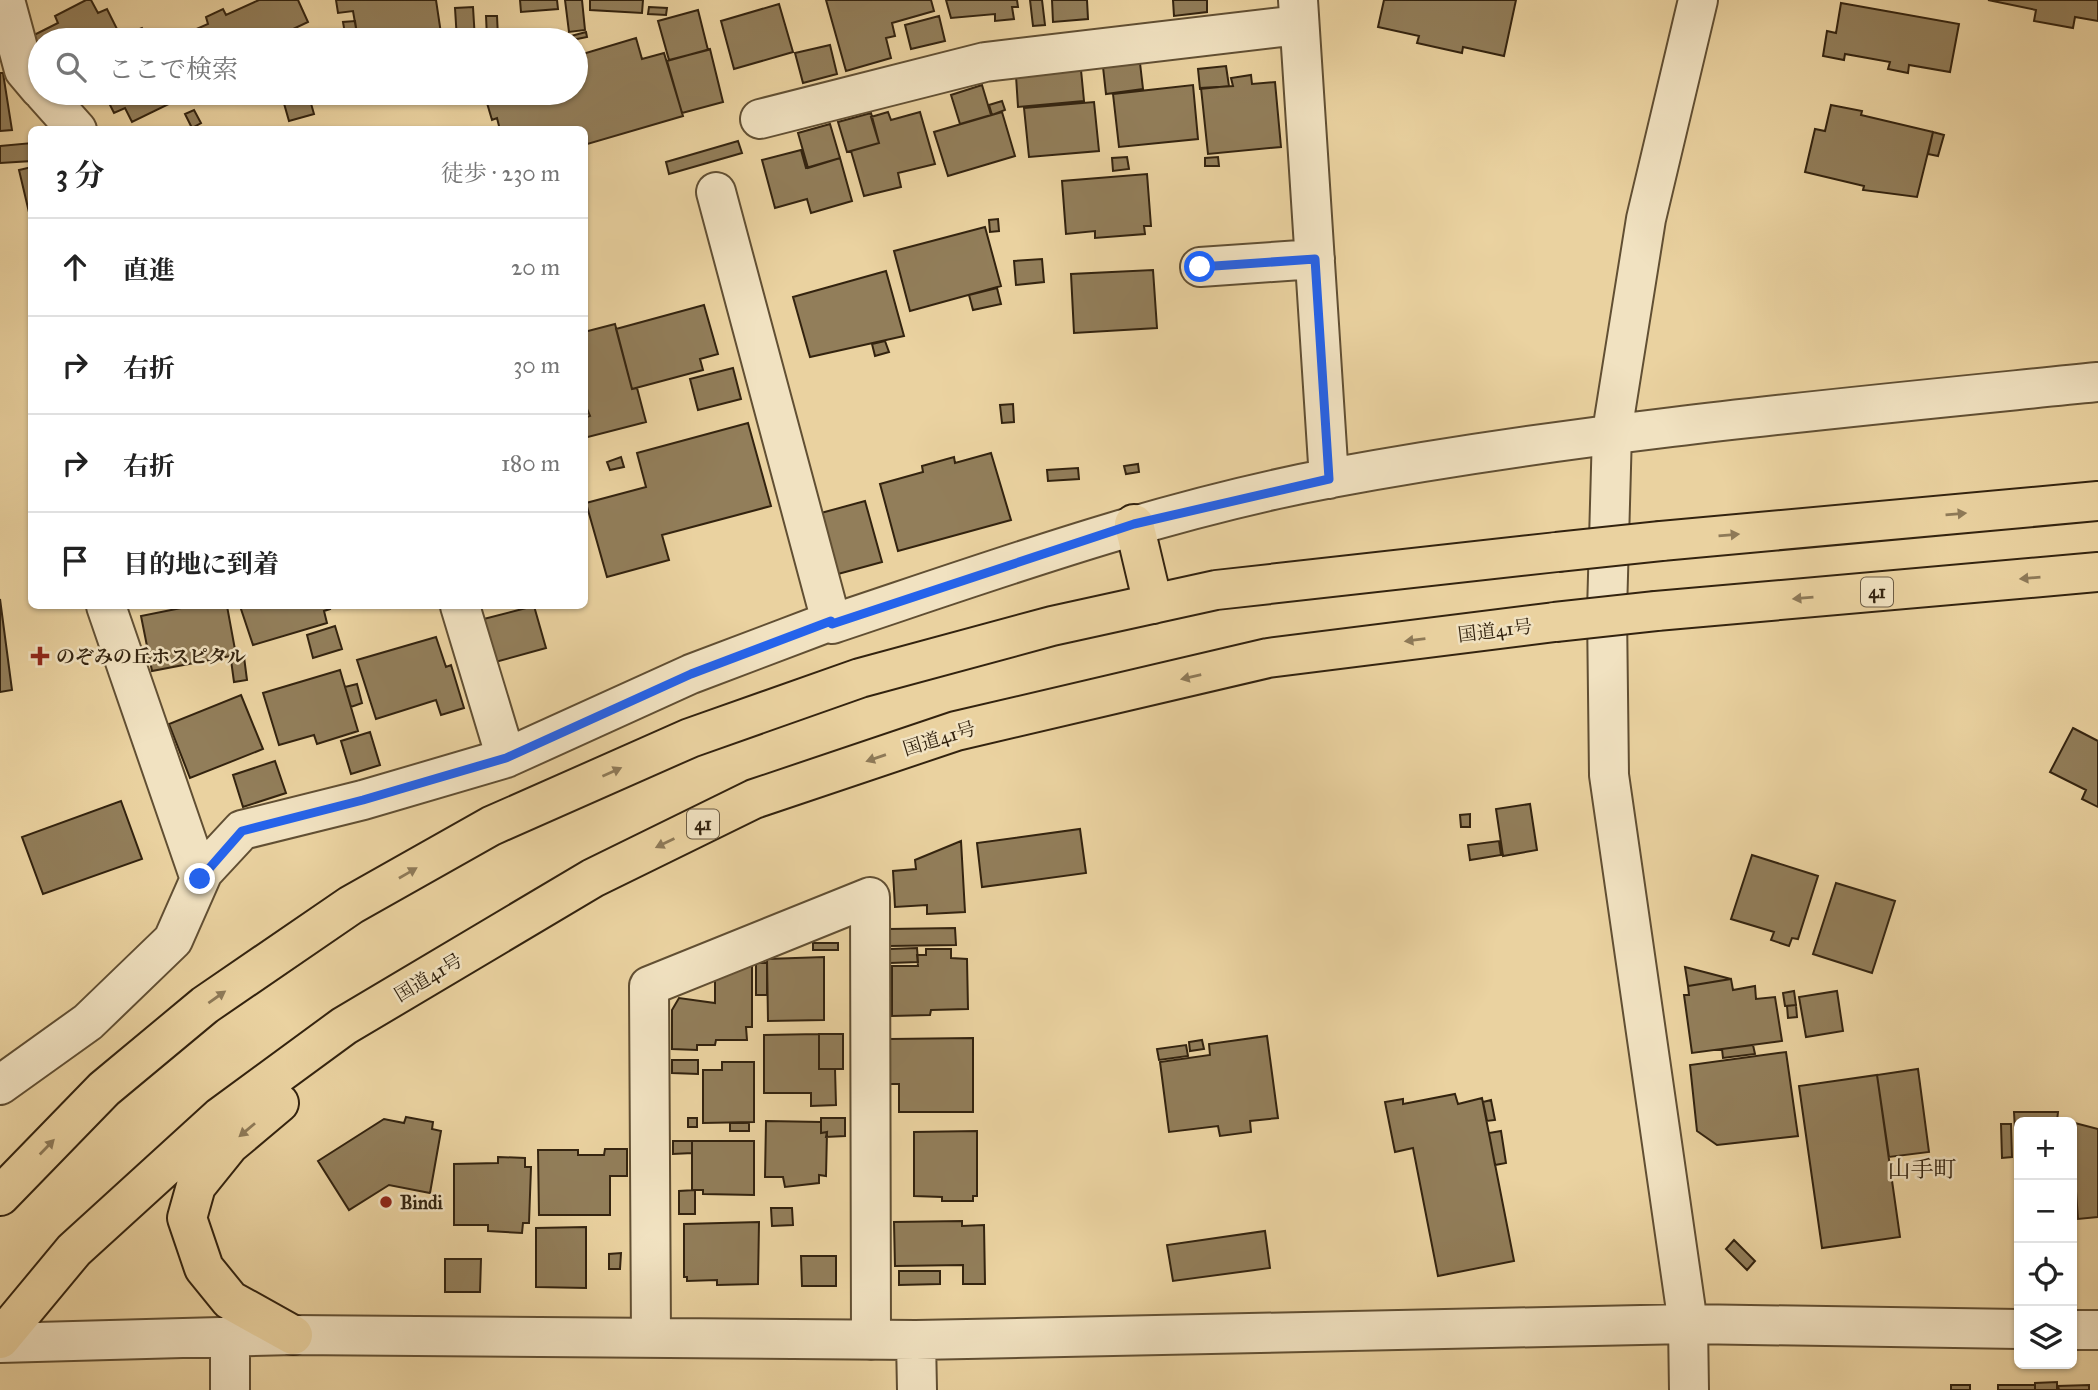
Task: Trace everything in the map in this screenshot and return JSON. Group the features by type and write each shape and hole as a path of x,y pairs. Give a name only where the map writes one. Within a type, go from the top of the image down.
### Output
{"highway":[{"path":"0,1196 104,1088 205,1005 351,905 491,826 690,738 860,678 1052,626 1216,590 1661,541 2098,501"},
{"path":"1134,524 1153,604"},
{"name":"国道41号","path":"0,1341 74,1250 220,1117 344,1026 593,878 754,799 956,731 1268,658 1656,611 2098,572"},
{"path":"293,1335 230,1300 204,1268 187,1218 196,1186 229,1145 362,1036 387,1002"}],"street":[{"path":"5,0 24,70 28,75"},
{"path":"1689,1390 1688,1324 1609,775 1607,612 1612,432 1646,219 1698,0"},
{"path":"760,119 985,62 1299,12 1329,479"},
{"path":"55,105 73,126"},
{"path":"716,192 832,624 1134,524 1329,479 1612,432 2098,382"},
{"path":"1200,267 1315,259"},
{"path":"107,609 200,879"},
{"path":"461,609 506,758"},
{"path":"0,1086 88,1022 173,940 200,879 242,831 363,800 506,758 691,674 831,621"},
{"path":"651,1336 649,986 870,897 871,1340"},
{"path":"0,1341 230,1335 916,1340 1688,1324 2014,1329"},
{"path":"2077,1330 2098,1330"},
{"path":"230,1335 230,1390"},
{"path":"916,1340 917,1390"}],"building":[{"path":"91,0 98,13 107,9 116,28 48,28 58,23 55,16"},
{"path":"259,0 298,0 308,22 295,28 199,28 208,24 206,17 223,9 226,15"},
{"path":"336,0 436,0 440,28 356,28 353,11 338,13"},
{"path":"520,0 557,0 558,9 521,12"},
{"path":"565,0 582,0 585,28 568,28"},
{"path":"590,0 643,0 642,13 590,10"},
{"path":"826,0 931,0 934,11 892,23 895,36 886,38 891,58 846,71"},
{"path":"946,0 1017,0 1018,7 1012,7 1014,19 995,21 995,14 951,18"},
{"path":"1030,0 1042,0 1045,25 1033,26"},
{"path":"1052,0 1087,0 1088,19 1053,22"},
{"path":"1173,0 1207,0 1207,12 1174,16"},
{"path":"1384,0 1516,0 1504,56 1463,47 1462,53 1417,43 1419,36 1378,27"},
{"path":"1988,0 2098,0 2098,21 2075,17 2073,28 2034,21 2036,10"},
{"path":"1841,3 1959,24 1950,72 1909,65 1908,73 1888,69 1890,62 1845,54 1844,60 1823,56 1827,31 1836,33"},
{"path":"779,4 793,52 734,69 721,21"},
{"path":"473,7 474,28 456,28 455,8"},
{"path":"649,7 667,8 666,15 648,14"},
{"path":"698,10 708,50 669,60 658,21"},
{"path":"486,16 497,16 498,28 487,28"},
{"path":"939,16 945,41 911,49 905,25"},
{"path":"355,21 356,28 344,28 343,22"},
{"path":"636,38 642,59 664,53 683,116 588,144 588,126 499,126 497,118 492,120 488,105 588,105 588,52"},
{"path":"830,45 837,74 803,83 795,53"},
{"path":"710,49 723,102 682,113 667,61"},
{"path":"1140,63 1143,89 1106,94 1103,67"},
{"path":"1226,66 1229,86 1200,89 1198,69"},
{"path":"1081,70 1084,101 1018,107 1016,76"},
{"path":"0,73 3,73 12,130 0,131"},
{"path":"1251,75 1252,84 1275,82 1281,147 1208,154 1201,88 1233,86 1231,78"},
{"path":"982,85 991,115 960,124 951,95"},
{"path":"1193,85 1198,139 1119,147 1113,94"},
{"path":"1002,101 1005,110 992,115 989,105"},
{"path":"1094,102 1099,151 1029,157 1024,108"},
{"path":"110,105 167,105 132,122 125,108 114,113"},
{"path":"284,105 311,105 314,114 289,121"},
{"path":"1831,105 1862,111 1861,115 1933,132 1917,197 1863,190 1864,186 1805,172 1815,129 1825,131"},
{"path":"194,110 201,123 191,126 185,114"},
{"path":"888,112 891,120 920,112 935,164 898,173 901,187 864,196 851,151 879,143 871,117"},
{"path":"1002,112 1015,156 948,176 934,132"},
{"path":"871,113 879,143 847,152 838,122"},
{"path":"830,124 840,158 808,168 798,133"},
{"path":"1933,132 1944,135 1938,156 1928,154"},
{"path":"738,141 742,153 669,174 666,162"},
{"path":"28,143 28,161 0,163 0,146"},
{"path":"801,150 806,168 840,158 852,201 811,213 807,199 775,208 762,160"},
{"path":"1127,157 1129,169 1113,171 1112,158"},
{"path":"1218,157 1219,166 1205,166 1205,158"},
{"path":"28,168 28,208 19,170"},
{"path":"1147,174 1151,226 1144,226 1145,234 1095,238 1095,231 1066,234 1062,181"},
{"path":"998,219 999,231 990,232 989,220"},
{"path":"985,227 1001,286 910,311 894,251"},
{"path":"1042,259 1044,282 1016,285 1014,261"},
{"path":"1153,270 1157,328 1074,333 1071,274"},
{"path":"886,271 904,336 810,357 793,297"},
{"path":"997,288 1001,304 973,310 969,295"},
{"path":"704,305 718,354 700,359 703,370 632,389 616,329"},
{"path":"615,324 632,389 637,388 646,422 588,437 588,331"},
{"path":"885,341 889,352 875,356 872,344"},
{"path":"733,368 741,399 698,410 690,379"},
{"path":"1013,404 1014,422 1002,423 1000,405"},
{"path":"748,423 771,506 662,535 669,560 607,577 588,502 646,487 637,453"},
{"path":"991,453 1011,520 898,551 880,484 923,472 922,466 954,457 955,463"},
{"path":"621,457 624,467 610,470 607,462"},
{"path":"1138,464 1139,472 1126,474 1124,466"},
{"path":"1078,468 1079,479 1048,481 1047,470"},
{"path":"865,501 882,562 838,574 821,513"},
{"path":"0,599 12,690 0,692"},
{"path":"176,609 228,609 236,655 152,671 141,616"},
{"path":"241,609 330,609 324,611 327,623 253,645"},
{"path":"522,609 535,609 546,648 488,664 476,621"},
{"path":"335,626 342,649 313,658 307,635"},
{"path":"436,637 446,667 451,665 464,708 441,715 436,700 376,719 357,660"},
{"path":"244,657 247,680 234,682 231,660"},
{"path":"340,670 358,731 317,744 314,735 279,745 263,693"},
{"path":"357,684 362,703 351,707 345,687"},
{"path":"241,695 263,749 190,778 169,724"},
{"path":"2073,728 2098,741 2098,807 2082,799 2086,790 2050,772"},
{"path":"370,732 380,765 351,774 341,741"},
{"path":"275,761 286,793 243,807 233,775"},
{"path":"121,801 142,859 43,894 22,837"},
{"path":"1530,804 1537,850 1503,856 1496,809"},
{"path":"1470,814 1470,827 1461,827 1460,815"},
{"path":"1080,829 1086,873 982,887 977,843"},
{"path":"961,841 965,912 927,914 927,905 895,907 893,871 916,869 915,860"},
{"path":"1499,841 1501,855 1470,860 1468,845"},
{"path":"1752,855 1818,876 1798,939 1792,938 1789,946 1771,940 1774,932 1731,919"},
{"path":"1836,883 1895,901 1872,973 1813,954"},
{"path":"955,928 956,945 889,946 889,929"},
{"path":"813,943 838,943 838,950 813,950"},
{"path":"917,948 918,962 890,963 890,949"},
{"path":"926,949 951,949 951,958 967,959 968,1009 931,1010 930,1015 892,1016 892,966 918,966 917,955 926,955"},
{"path":"824,957 824,1020 768,1021 767,959"},
{"path":"752,963 752,1027 746,1027 747,1040 716,1040 715,1045 697,1045 697,1050 672,1049 672,1010 679,998 715,1003 715,980"},
{"path":"756,963 767,963 767,995 756,995"},
{"path":"1685,967 1731,979 1688,986"},
{"path":"1731,979 1733,990 1755,986 1756,999 1775,997 1782,1041 1692,1053 1684,995 1689,995 1688,986"},
{"path":"1794,991 1796,1005 1785,1006 1783,993"},
{"path":"1837,991 1843,1031 1806,1037 1799,997"},
{"path":"1796,1005 1797,1017 1788,1018 1787,1006"},
{"path":"819,1034 843,1034 843,1069 819,1069"},
{"path":"819,1034 819,1069 835,1069 836,1105 811,1106 811,1093 764,1093 764,1035"},
{"path":"1267,1036 1278,1118 1250,1121 1251,1132 1220,1136 1218,1126 1169,1132 1160,1062 1210,1055 1209,1044"},
{"path":"973,1038 973,1112 899,1112 899,1084 889,1084 890,1039"},
{"path":"1202,1040 1204,1049 1190,1051 1189,1042"},
{"path":"1186,1045 1188,1056 1159,1060 1157,1049"},
{"path":"1753,1045 1755,1054 1723,1058 1722,1049"},
{"path":"1786,1052 1798,1136 1717,1145 1697,1131 1690,1065"},
{"path":"672,1060 698,1060 698,1074 672,1073"},
{"path":"722,1062 754,1062 754,1122 703,1123 703,1070 722,1070"},
{"path":"1918,1069 1929,1152 1889,1157 1877,1075"},
{"path":"1877,1075 1900,1237 1822,1248 1799,1086"},
{"path":"1455,1094 1458,1104 1482,1098 1514,1261 1438,1276 1413,1148 1395,1152 1385,1102 1403,1099 1403,1104"},
{"path":"1491,1100 1495,1120 1487,1121 1483,1102"},
{"path":"2014,1112 2058,1112 2057,1117 2014,1117"},
{"path":"406,1117 433,1122 432,1129 441,1131 430,1193 389,1185 349,1210 318,1161 384,1119 404,1123"},
{"path":"688,1118 697,1118 697,1127 688,1127"},
{"path":"821,1118 845,1118 845,1136 826,1137 827,1132 821,1133"},
{"path":"766,1121 821,1122 821,1133 827,1132 826,1176 819,1175 819,1183 785,1187 783,1177 765,1177"},
{"path":"730,1123 749,1123 749,1131 730,1131"},
{"path":"2001,1124 2011,1124 2012,1157 2002,1158"},
{"path":"2077,1124 2098,1129 2098,1217 2078,1219"},
{"path":"977,1131 977,1196 973,1196 973,1201 942,1201 942,1197 914,1196 914,1132"},
{"path":"1501,1131 1506,1163 1495,1165 1489,1133"},
{"path":"673,1141 692,1141 692,1153 673,1154"},
{"path":"692,1141 754,1141 754,1195 703,1194 703,1190 692,1190"},
{"path":"605,1149 627,1149 627,1176 610,1176 610,1215 539,1215 538,1150 578,1150 578,1155 604,1155"},
{"path":"498,1157 525,1158 525,1167 531,1167 529,1223 523,1223 522,1233 488,1231 488,1225 454,1225 454,1164 498,1163"},
{"path":"695,1190 695,1214 679,1214 679,1191"},
{"path":"771,1208 792,1208 793,1225 772,1226"},
{"path":"962,1221 962,1226 984,1225 985,1284 963,1284 963,1265 895,1266 894,1222"},
{"path":"759,1222 758,1284 717,1285 717,1280 687,1281 687,1277 684,1277 684,1224"},
{"path":"586,1227 586,1288 536,1287 536,1228"},
{"path":"1265,1231 1270,1268 1173,1281 1167,1245"},
{"path":"1734,1240 1755,1261 1747,1270 1726,1249"},
{"path":"621,1253 620,1269 609,1269 609,1254"},
{"path":"801,1256 836,1256 836,1286 802,1286"},
{"path":"445,1259 481,1259 480,1292 445,1292"},
{"path":"899,1271 940,1271 940,1284 899,1285"},
{"path":"2057,1382 2057,1390 2035,1390 2035,1383"},
{"path":"1951,1385 1970,1385 1970,1390 1951,1390"},
{"path":"1998,1385 2035,1385 2035,1390 1998,1390"},
{"path":"2089,1385 2089,1390 2059,1390 2058,1386"}],"place":[{"name":"のぞみの丘ホスピタル","path":"40,656"},
{"name":"Bindi","path":"386,1202"}],"district":[{"name":"山手町","path":"1922,1169"}],"route":[{"path":"200,879 203,872 242,831 363,800 506,758 691,674 831,621 832,624 1134,524 1329,479 1315,259 1200,267"}]}
